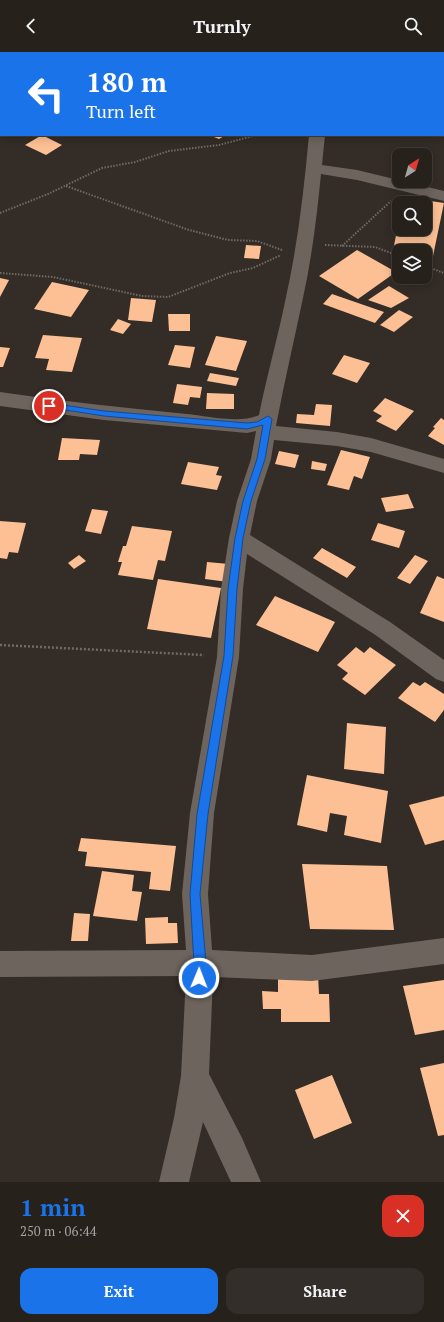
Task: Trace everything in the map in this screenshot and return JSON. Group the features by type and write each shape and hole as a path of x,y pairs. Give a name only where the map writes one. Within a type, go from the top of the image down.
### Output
{"street":[{"path":"174,1182 189,1118 195,1076 200,963 195,894 202,814 228,656 232,589 239,538 247,501 261,459 276,374 295,297 298,252 308,222 317,136"},
{"path":"313,168 357,175 444,196"},
{"path":"0,399 104,413 247,426 258,424 267,425 371,445 444,466"},
{"path":"239,538 382,628 444,672"},
{"path":"0,964 200,963 312,968 444,951"},
{"path":"195,1076 232,1148 246,1182"}],"path":[{"path":"0,213 102,168 135,162 169,152 219,145 253,136"},
{"path":"65,185 190,230 228,240 257,241 298,252"},
{"path":"342,246 397,196 426,192"},
{"path":"0,273 53,277 142,296 168,297 224,275 253,268 298,252 359,245 375,247 392,253"},
{"path":"432,269 444,273"},
{"path":"0,645 228,656"}],"building":[{"path":"40,136 44,136 62,145 46,155 25,145"},
{"path":"212,136 224,136 219,139"},
{"path":"432,201 444,203 433,256 432,244 394,244 396,236 432,236"},
{"path":"246,245 261,246 259,259 244,258"},
{"path":"357,250 392,270 392,275 358,299 319,276"},
{"path":"0,278 9,280 0,297"},
{"path":"52,282 89,290 71,317 34,309"},
{"path":"389,286 409,298 391,308 368,300"},
{"path":"332,294 384,312 375,323 323,304"},
{"path":"131,298 156,300 152,322 128,320"},
{"path":"399,310 413,317 394,332 380,325"},
{"path":"168,314 190,314 190,331 169,331"},
{"path":"118,319 131,324 123,334 110,330"},
{"path":"43,335 82,338 72,372 46,370 49,359 35,358"},
{"path":"216,336 247,341 236,371 205,365"},
{"path":"175,345 195,347 190,368 168,365"},
{"path":"0,347 10,348 3,367 0,367"},
{"path":"344,355 370,363 357,383 332,374"},
{"path":"210,373 239,378 236,386 207,381"},
{"path":"177,384 202,387 200,398 190,397 188,405 173,403"},
{"path":"207,393 234,394 234,409 206,409"},
{"path":"385,398 414,411 396,431 376,421 382,416 373,411"},
{"path":"316,404 332,405 330,426 296,423 297,414 314,415"},
{"path":"441,418 444,420 444,445 428,436 435,428 433,427"},
{"path":"62,438 100,440 97,455 80,454 79,460 58,460"},
{"path":"341,450 370,457 362,479 354,476 349,490 327,485"},
{"path":"279,451 299,455 295,468 275,464"},
{"path":"312,461 327,464 325,471 311,469"},
{"path":"188,462 219,467 216,475 222,476 217,490 181,484"},
{"path":"408,494 414,508 386,512 381,498"},
{"path":"92,509 108,511 101,534 85,531"},
{"path":"0,521 26,523 18,553 9,552 7,559 0,558"},
{"path":"378,523 405,531 399,548 371,540"},
{"path":"132,526 172,531 165,561 158,560 153,580 118,575 122,562 118,562 123,546 126,546"},
{"path":"322,548 356,567 347,578 313,558"},
{"path":"79,555 86,561 74,569 68,563"},
{"path":"415,555 428,561 410,584 397,578"},
{"path":"207,562 229,564 228,582 205,579"},
{"path":"437,576 444,579 444,622 420,613"},
{"path":"158,579 221,588 211,638 147,629"},
{"path":"275,596 335,622 318,652 256,625"},
{"path":"356,647 364,653 370,647 396,665 365,695 342,679 348,673 337,665"},
{"path":"413,682 420,686 425,682 444,694 444,710 435,722 398,698"},
{"path":"347,723 386,727 384,774 344,769"},
{"path":"307,775 388,791 381,843 344,835 347,816 330,813 327,832 297,825"},
{"path":"444,796 444,840 425,845 409,805"},
{"path":"81,838 176,846 170,891 149,889 151,872 85,866 87,852 78,851"},
{"path":"302,864 387,866 394,930 310,929"},
{"path":"102,871 134,875 132,891 142,892 137,921 93,916"},
{"path":"74,913 90,914 88,941 71,941"},
{"path":"168,917 168,923 177,923 178,943 146,944 145,918"},
{"path":"278,974 318,975 319,994 329,994 330,1022 281,1022 281,1009 263,1009 262,991 278,992"},
{"path":"444,980 444,1030 415,1035 403,986"},
{"path":"444,1063 444,1135 438,1136 420,1068"},
{"path":"332,1075 352,1123 314,1139 295,1090"}],"route":[{"path":"49,406 104,413 247,426 253,426 268,419 261,459 247,501 239,538 232,589 228,656 202,814 195,894 200,963 199,978"}]}
